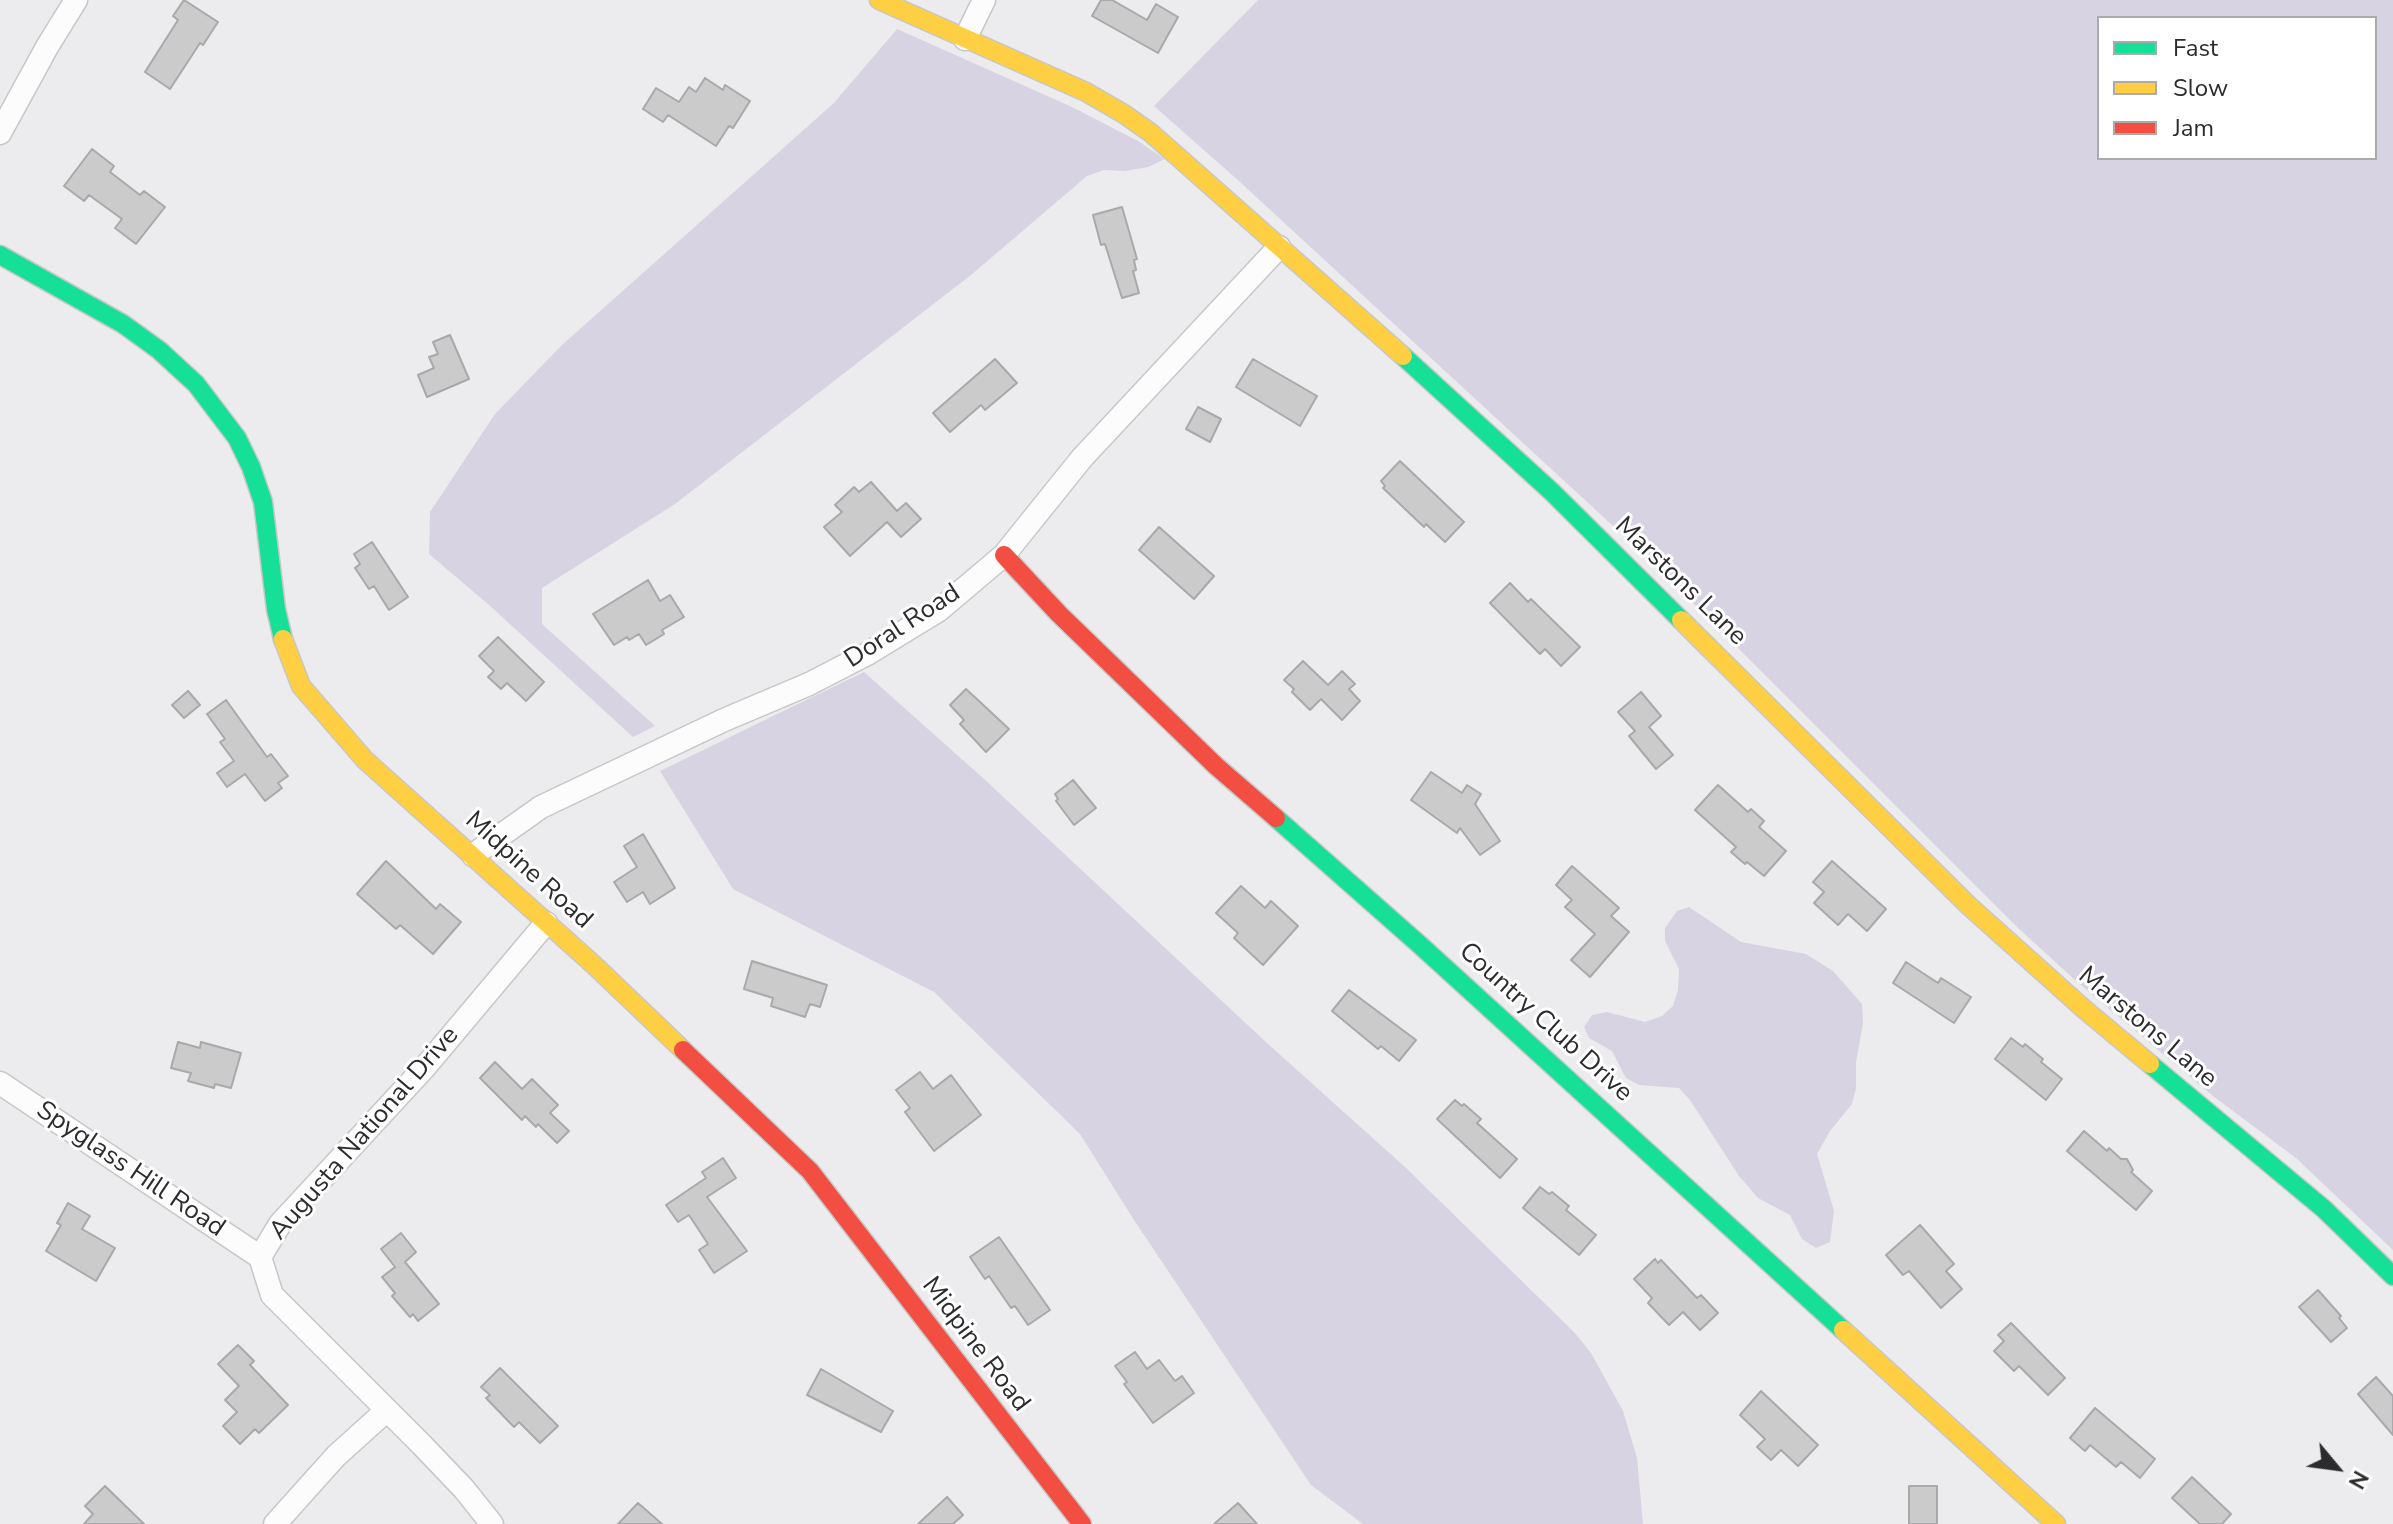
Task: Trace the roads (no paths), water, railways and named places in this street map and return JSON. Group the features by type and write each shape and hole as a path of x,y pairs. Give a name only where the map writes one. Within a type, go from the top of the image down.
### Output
{"street":[{"path":"0,133 76,0"},
{"name":"Marstons Lane","path":"879,0 1086,92 1151,133 1552,492 1968,905 2095,1018 2324,1209 2393,1276"},
{"path":"965,39 984,0"},
{"name":"Doral Road","path":"473,855 541,807 724,720 809,684 867,654 939,610 1004,555 1082,458 1279,247"},
{"name":"Midpine Road","path":"0,255 123,324 159,350 196,384 237,438 263,502 276,609 285,650 301,686 365,760 678,1042 810,1171 1082,1524"},
{"name":"Country Club Drive","path":"1004,555 1059,614 1216,766 1420,945 2054,1523"},
{"name":"Augusta National Drive","path":"492,1524 464,1489 272,1295 260,1257 280,1224 425,1067 546,923"},
{"name":"Spyglass Hill Road","path":"0,1083 260,1257"},
{"path":"275,1524 336,1456 387,1410"}]}
